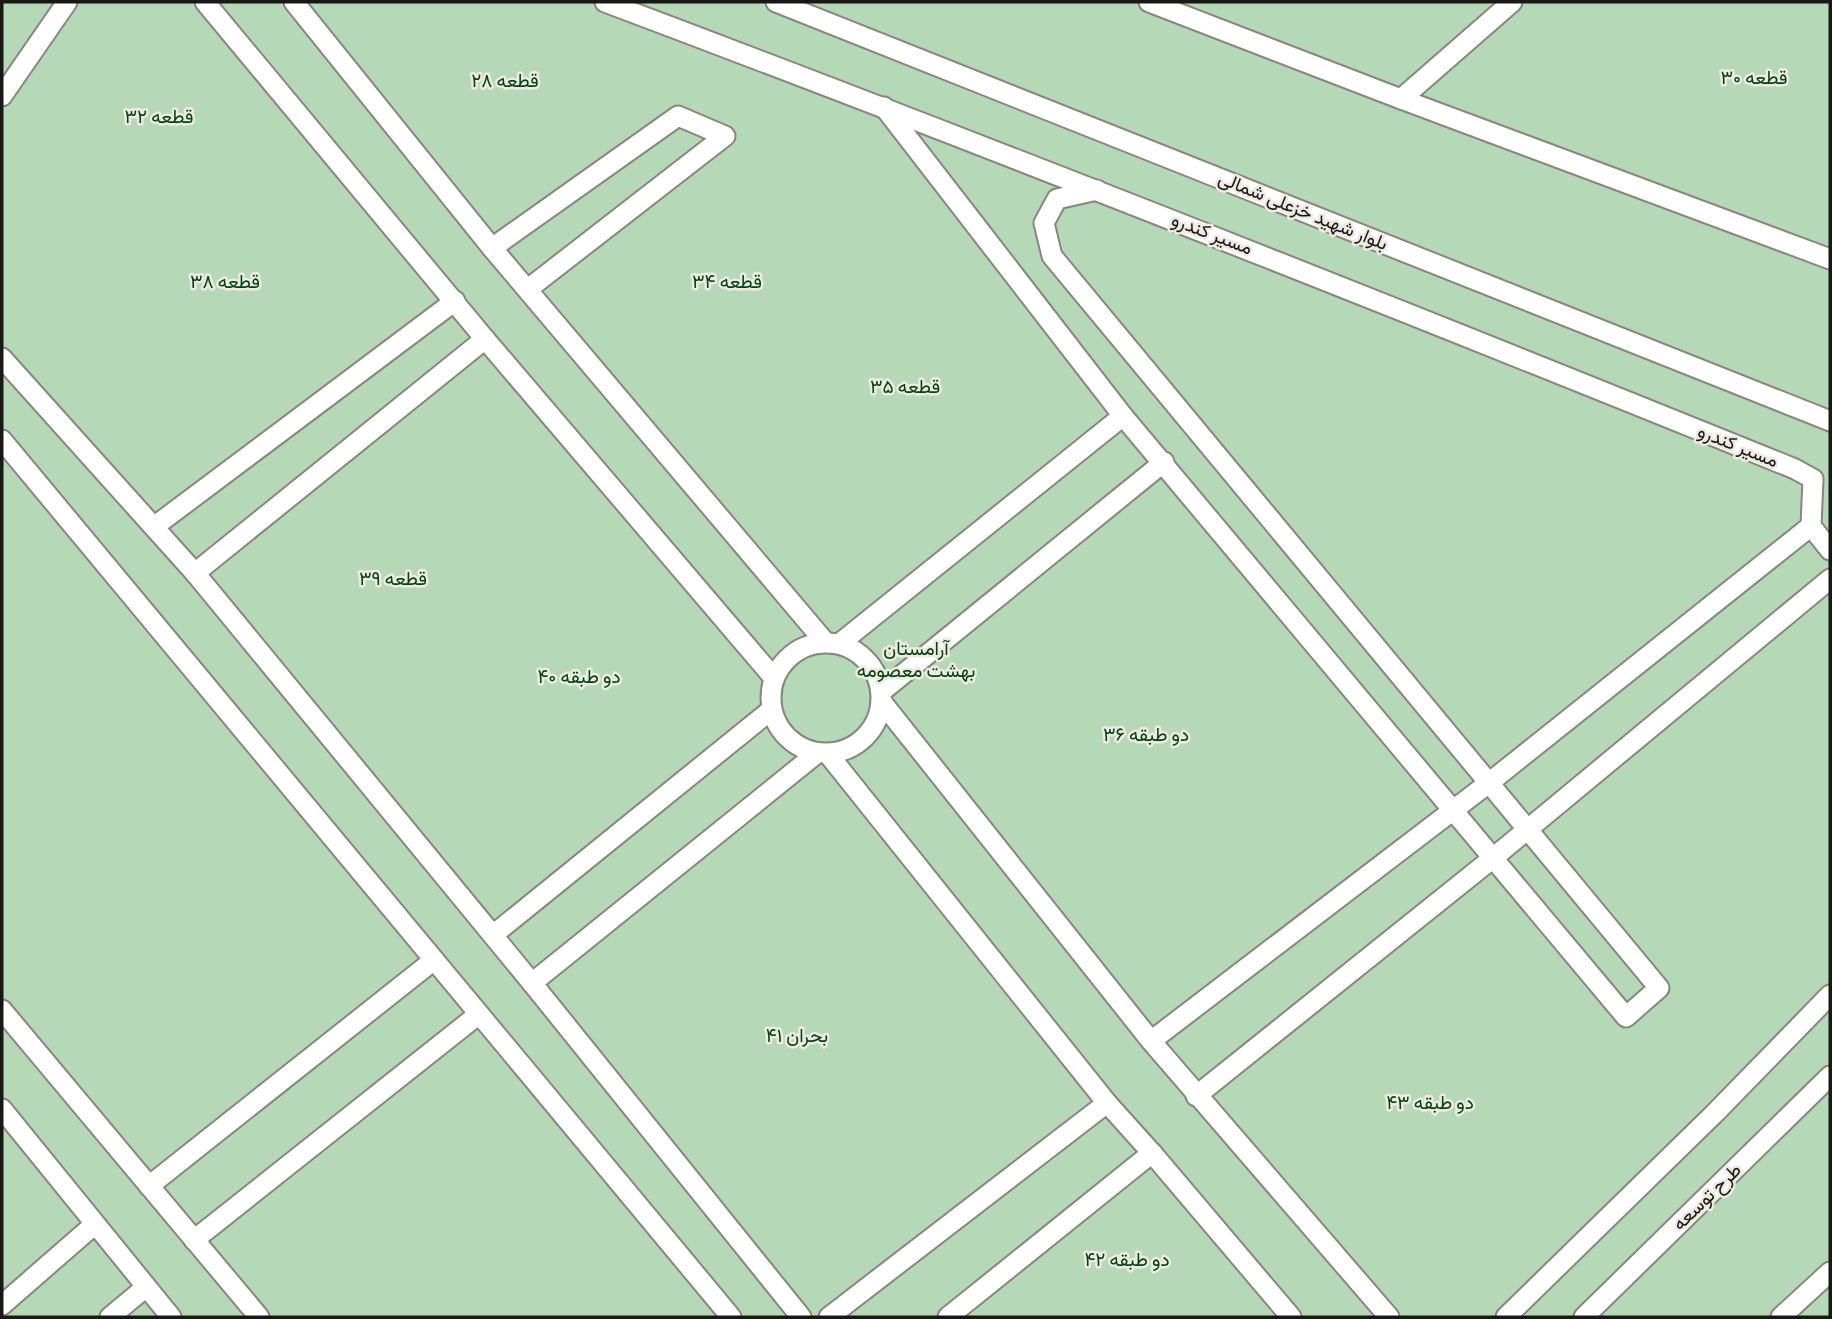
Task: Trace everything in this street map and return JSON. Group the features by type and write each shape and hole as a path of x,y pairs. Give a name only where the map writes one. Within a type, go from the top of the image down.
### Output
{"lane":[{"path":"2,96 66,2"},
{"path":"205,2 485,339 774,678"},
{"path":"294,2 492,248 832,643 859,654 874,670 881,696 1151,1041 1389,1317"},
{"name":"مسیر کندرو","path":"605,2 1097,190 1795,469 1813,479 1811,526"},
{"name":"بلوار شهید خزعلی شمالی","path":"776,2 1830,421"},
{"path":"1149,2 1830,259"},
{"path":"1401,99 1512,2"},
{"path":"884,107 1123,416 1626,1017 1659,988 1052,256 1044,223 1057,199 1097,190"},
{"path":"492,248 678,116 725,136 528,289"},
{"path":"155,526 455,301"},
{"path":"195,573 485,339"},
{"path":"2,358 195,573 493,935 801,1317"},
{"path":"1123,416 832,643 803,647 785,659 774,678 771,710 787,739 822,754 1107,1103 1291,1317"},
{"path":"2,440 731,1317"},
{"path":"532,983 822,754 854,747 873,727 881,696 1164,462"},
{"path":"1151,1041 1490,782 1811,526 1830,550"},
{"path":"1196,1096 1493,858 1830,579"},
{"path":"493,935 771,710"},
{"path":"149,1186 434,960"},
{"path":"1506,1317 1716,1112 1830,995"},
{"path":"2,1010 259,1317"},
{"path":"194,1240 479,1014"},
{"name":"طرح توسعه","path":"1584,1317 1830,1076"},
{"path":"829,1317 1107,1103"},
{"path":"2,1109 171,1317"},
{"path":"948,1317 1152,1153"},
{"path":"2,1305 95,1224"},
{"path":"1781,1317 1830,1272"},
{"path":"110,1317 146,1287"}],"green space":[{"name":"آرامستان بهشت معصومه","path":"2,2 1830,2 1830,1317 2,1317"}],"park label":[{"name":"قطعه ۳۰","path":"1754,78"},
{"name":"قطعه ۲۸","path":"505,81"},
{"name":"قطعه ۳۲","path":"159,117"},
{"name":"قطعه ۳۸","path":"225,282"},
{"name":"قطعه ۳۴","path":"727,282"},
{"name":"قطعه ۳۵","path":"905,387"},
{"name":"قطعه ۳۹","path":"393,579"},
{"name":"۴۰ دو طبقه","path":"579,677"},
{"name":"۳۶ دو طبقه","path":"1146,735"},
{"name":"۴۱ بحران","path":"797,1036"},
{"name":"۴۳ دو طبقه","path":"1430,1103"},
{"name":"۴۲ دو طبقه","path":"1127,1260"}]}
